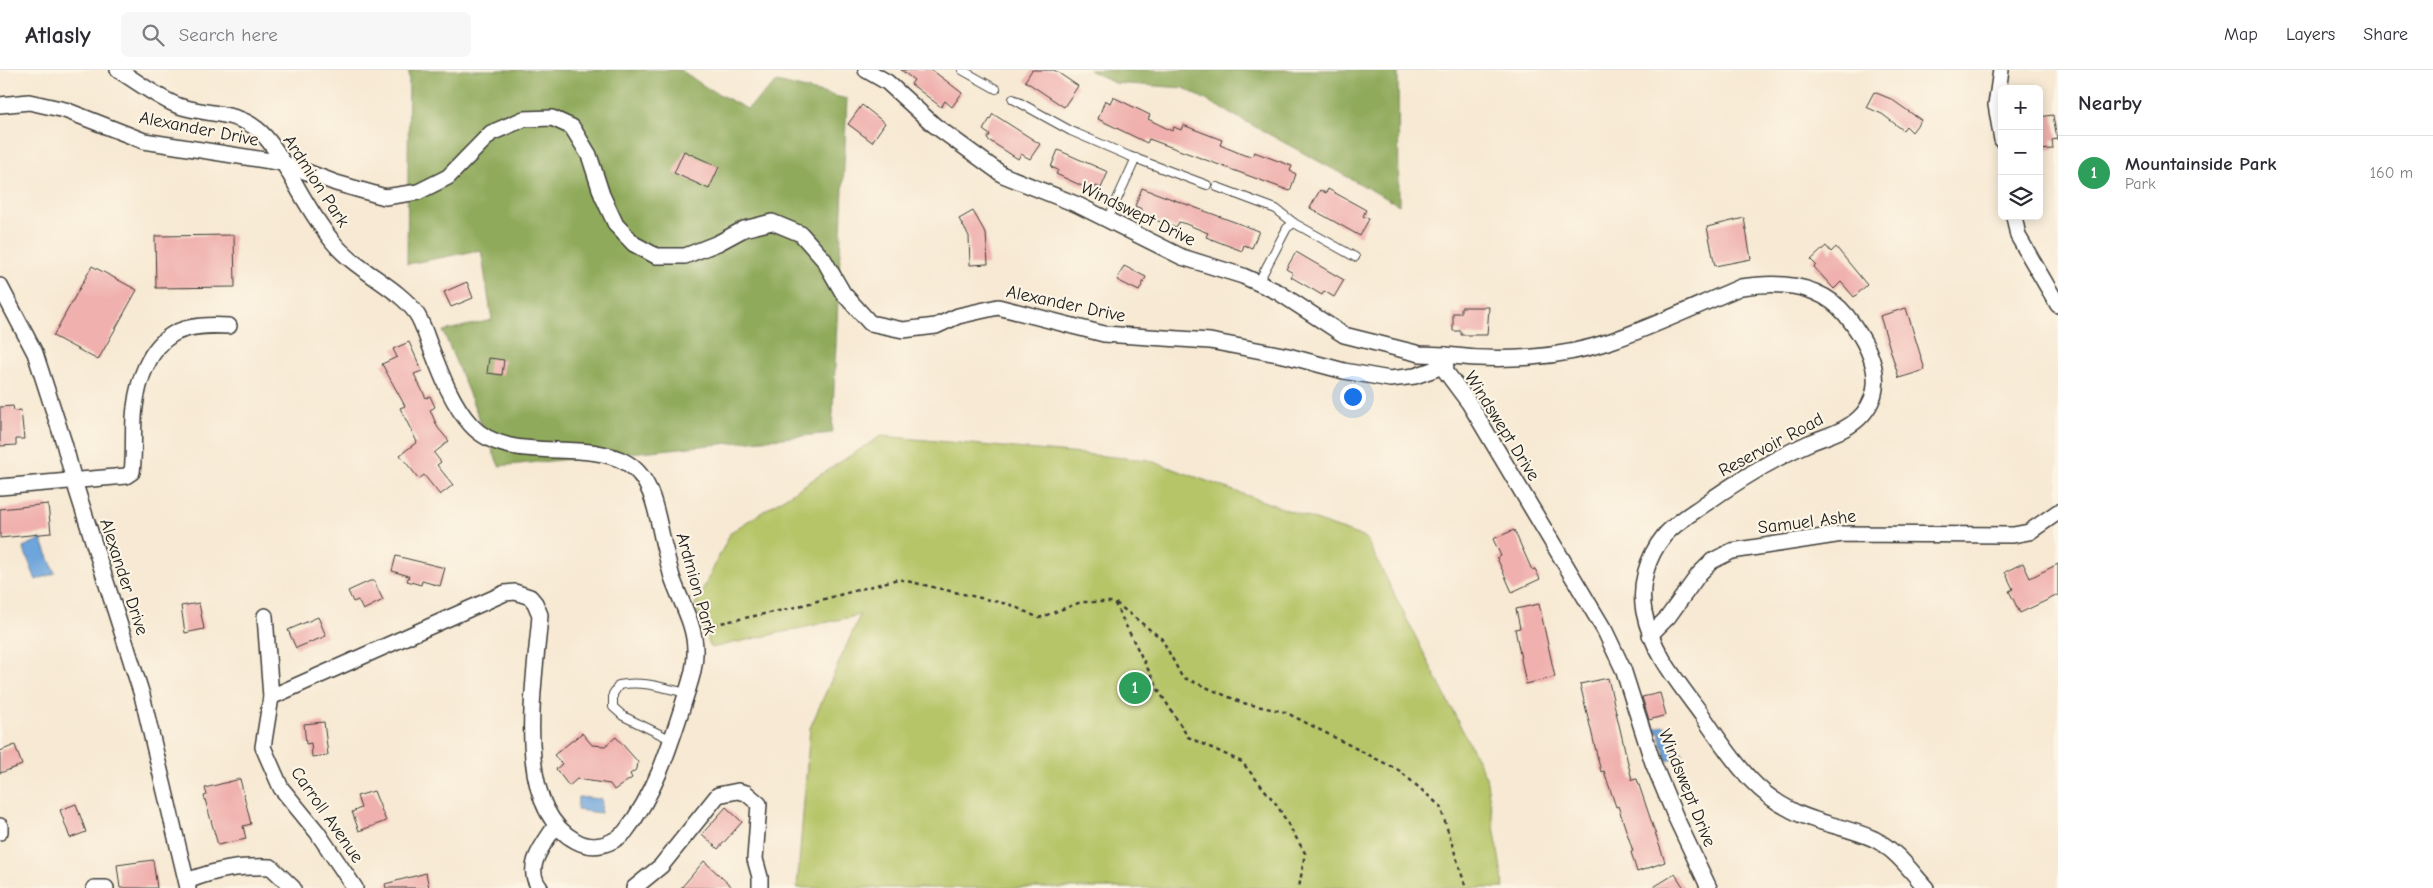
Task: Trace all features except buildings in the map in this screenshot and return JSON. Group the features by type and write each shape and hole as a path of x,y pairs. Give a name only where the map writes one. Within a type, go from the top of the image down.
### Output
{"street":[{"name":"Ardmion Park","path":"118,70 180,106 226,115 251,124 261,131 334,244 361,269 404,300 416,313 454,401 478,432 497,442 604,455 625,462 636,470 647,485 653,499 672,576 692,627 696,650 672,740 653,786 632,824 619,838 603,845 588,845 576,841 556,825 541,797 533,753 530,713 540,615 535,603 523,593 505,593 468,608 402,640 343,663 271,697"},
{"name":"Windswept Drive","path":"866,70 887,82 934,125 1003,174 1108,219 1182,257 1258,283 1278,292 1344,334 1420,354 1445,355 1446,372 1469,402 1606,631 1623,668 1653,763 1709,888"},
{"path":"2000,130 1996,105 2001,70"},
{"name":"Alexander Drive","path":"0,105 29,102 65,110 144,140 283,163 336,183 385,197 418,192 448,177 492,133 524,120 552,118 572,127 588,155 602,195 616,225 634,244 656,256 685,256 744,230 772,222 801,234 824,260 843,293 870,323 903,330 936,326 958,316 998,307 1104,334 1210,341 1288,356 1351,373 1390,379 1415,376 1435,369 1445,355"},
{"path":"2015,220 2018,236 2058,305"},
{"name":"Reservoir Road","path":"1445,355 1470,358 1510,358 1575,350 1609,342 1641,330 1741,287 1762,284 1806,288 1830,298 1846,316 1870,351 1876,367 1875,385 1871,400 1863,414 1848,427 1809,443 1744,476 1682,520 1664,536 1646,570 1642,585 1642,601 1650,635 1661,658 1714,733 1757,786 1770,798 1795,812 1875,840 1896,854 1926,888"},
{"name":"Alexander Drive","path":"0,286 35,353 142,695 188,884"},
{"path":"0,488 126,476 132,472 135,407 141,379 147,363 172,334 188,328 229,326"},
{"name":"Samuel Ashe","path":"1650,635 1668,617 1699,574 1712,561 1732,551 1842,534 2013,535 2029,532 2058,512"},
{"name":"Carroll Avenue","path":"265,616 271,697 263,747 281,788 318,832 355,888"},
{"path":"634,888 661,866 718,795 738,791 746,794 758,804 755,860 760,877 760,888"},
{"path":"540,888 535,882 532,872 534,862 556,825"},
{"path":"0,826 0,832"},
{"path":"188,884 209,872 241,866 271,867 293,888"},
{"path":"94,888 106,888"}],"lane":[{"path":"962,70 996,89"},
{"path":"1012,99 1065,128 1207,185"},
{"path":"1108,219 1136,158"},
{"path":"1217,187 1276,208 1294,223 1355,257"},
{"path":"1258,283 1287,228 1294,223"},
{"path":"672,740 623,716 613,707 613,694 619,685 630,683 654,685 686,693"}],"path":[{"path":"692,627 709,626 788,609 898,579 1011,605 1039,618 1081,602 1114,602 1162,639 1182,677 1243,703 1285,712 1400,771 1440,806 1466,888"},
{"path":"1114,602 1159,691 1188,737 1242,762 1277,805 1305,853 1299,888"}],"green space":[{"path":"409,70 681,70 704,86 747,109 777,82 847,99 832,433 499,466 443,331 492,320 481,250 407,264"},
{"path":"1089,70 1398,70 1399,205 1184,88 1114,83"},
{"path":"881,436 1148,460 1366,538 1486,777 1504,888 797,888 810,728 860,615 711,648 695,605 731,532"}],"water":[{"path":"41,539 55,573 36,580 23,547"},
{"path":"1664,726 1671,729 1679,752 1682,752 1683,756 1667,761 1659,732 1655,732 1654,728"},
{"path":"578,797 602,799 601,813 577,810"}],"place":[{"name":"Mountainside Park","path":"1135,688"}]}
